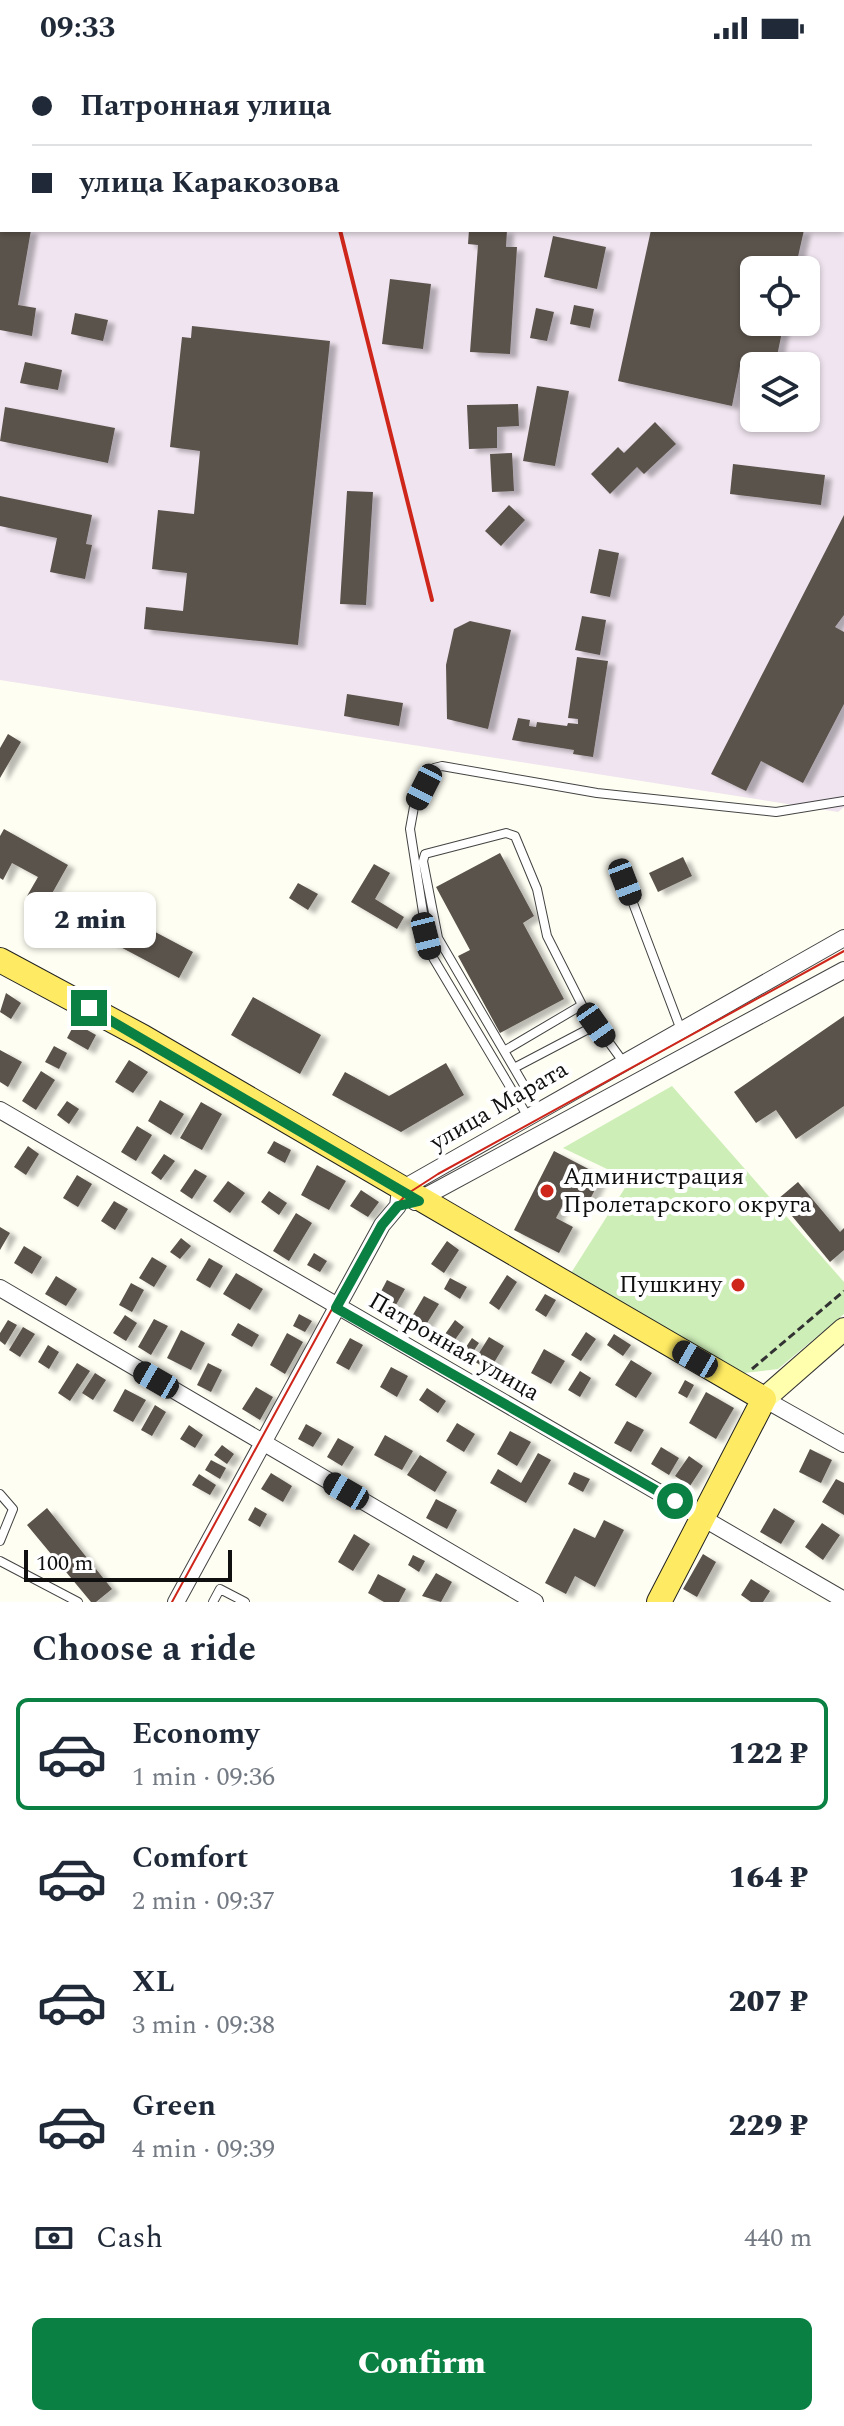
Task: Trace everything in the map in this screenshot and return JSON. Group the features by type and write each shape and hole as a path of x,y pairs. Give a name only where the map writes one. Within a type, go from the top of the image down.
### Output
{"main road":[{"path":"0,960 143,1037 406,1199 764,1399"},
{"path":"659,1602 764,1399 844,1329"}],"street":[{"name":"улица Марата","path":"176,1602 382,1225 406,1199 533,1114 844,938"},
{"name":"улица Марата","path":"406,1199 844,970"},
{"name":"Патронная улица","path":"0,1110 336,1308 844,1600"},
{"path":"0,1288 535,1602"},
{"path":"764,1399 844,1444"}],"lane":[{"path":"533,1114 429,951 410,829 414,807 434,768 442,766 597,793 776,812 844,801"},
{"path":"533,1114 514,1068 438,938 423,861 425,854 506,833 515,836 537,889 547,936 582,1005 624,1063"},
{"path":"625,882 681,1030"},
{"path":"504,1051 582,1005"},
{"path":"514,1068 596,1025"},
{"path":"0,1494 13,1509 0,1541"},
{"path":"0,1561 72,1601"},
{"path":"213,1602 220,1589 245,1602"}],"path":[{"path":"740,1385 757,1361 844,1291"}],"shaded area":[{"path":"0,232 844,232 844,807 838,812 0,680"}],"green space":[{"path":"672,1086 844,1282 844,1314 778,1369 744,1373 571,1273 630,1180 563,1148"}],"building":[{"path":"0,232 31,232 18,305 36,308 32,336 0,330"},
{"path":"469,232 507,232 506,247 517,247 510,354 470,352 478,245 468,244"},
{"path":"651,232 804,232 798,256 740,256 740,336 781,336 778,352 740,352 732,406 618,381"},
{"path":"553,236 606,247 597,289 544,277"},
{"path":"390,279 431,284 423,349 382,344"},
{"path":"574,305 594,309 590,328 570,324"},
{"path":"536,308 554,312 547,341 530,338"},
{"path":"75,313 108,320 103,341 71,334"},
{"path":"192,326 330,341 298,645 144,629 146,607 183,611 187,573 152,569 158,510 194,514 200,451 170,447 182,337 191,338"},
{"path":"25,362 62,370 58,390 20,383"},
{"path":"537,386 569,391 555,466 523,461"},
{"path":"518,404 519,426 497,427 497,448 469,449 467,405"},
{"path":"5,407 115,428 108,463 0,441"},
{"path":"655,422 676,444 644,474 637,467 610,494 591,474 618,447 624,453"},
{"path":"512,453 514,491 492,492 490,454"},
{"path":"733,464 825,475 821,505 730,494"},
{"path":"347,491 373,492 366,605 340,604"},
{"path":"0,496 92,515 86,544 92,545 85,579 50,572 57,538 0,526"},
{"path":"509,505 525,520 501,546 485,531"},
{"path":"844,515 844,615 835,627 844,632 844,704 803,783 761,761 746,791 711,774"},
{"path":"599,549 619,553 610,597 590,593"},
{"path":"582,616 606,620 600,655 575,650"},
{"path":"470,621 511,630 488,729 447,719 446,665 454,629"},
{"path":"577,657 608,661 593,757 573,754 574,750 512,740 518,718 530,720 529,726 536,727 537,722 567,726 568,723 578,724 578,719 568,718"},
{"path":"347,694 403,703 399,726 344,716"},
{"path":"8,734 21,742 0,778 0,748"},
{"path":"4,829 68,865 45,906 27,896 38,877 12,863 3,880 0,878 0,836"},
{"path":"500,853 534,916 523,923 564,999 500,1033 458,956 470,950 436,887"},
{"path":"683,857 692,876 658,892 649,873"},
{"path":"374,864 390,873 375,899 404,917 397,929 351,902"},
{"path":"298,883 318,894 308,910 289,898"},
{"path":"108,907 193,952 179,978 94,933"},
{"path":"6,993 21,1003 11,1019 0,1012"},
{"path":"253,997 321,1035 300,1074 231,1035"},
{"path":"844,1016 844,1106 796,1139 776,1110 756,1123 734,1092"},
{"path":"75,1023 96,1035 88,1050 67,1038"},
{"path":"54,1046 67,1053 59,1069 45,1062"},
{"path":"0,1050 22,1062 8,1087 0,1082"},
{"path":"129,1060 148,1072 133,1093 115,1082"},
{"path":"446,1063 464,1095 401,1132 332,1095 345,1072 389,1096"},
{"path":"41,1071 55,1080 36,1110 22,1101"},
{"path":"160,1100 184,1114 171,1135 148,1121"},
{"path":"67,1101 79,1109 69,1124 57,1115"},
{"path":"201,1102 222,1114 202,1150 180,1138"},
{"path":"137,1126 152,1135 136,1161 121,1152"},
{"path":"274,1141 291,1150 285,1163 267,1153"},
{"path":"28,1146 39,1154 26,1175 14,1167"},
{"path":"554,1151 602,1176 587,1205 568,1195 556,1218 573,1227 559,1253 514,1230"},
{"path":"164,1154 175,1161 161,1180 151,1173"},
{"path":"317,1165 346,1181 329,1210 301,1195"},
{"path":"195,1169 207,1176 192,1199 180,1191"},
{"path":"77,1175 92,1184 78,1207 63,1198"},
{"path":"228,1181 245,1193 230,1213 213,1201"},
{"path":"798,1182 840,1232 844,1228 844,1250 830,1262 778,1199"},
{"path":"361,1190 379,1202 368,1217 350,1206"},
{"path":"269,1191 287,1203 279,1215 261,1202"},
{"path":"114,1201 128,1209 115,1230 101,1221"},
{"path":"296,1213 312,1223 289,1261 273,1251"},
{"path":"0,1227 10,1233 0,1250"},
{"path":"181,1238 191,1246 180,1259 170,1252"},
{"path":"447,1241 459,1250 444,1273 431,1264"},
{"path":"24,1246 42,1257 32,1274 14,1263"},
{"path":"314,1253 327,1261 320,1272 307,1265"},
{"path":"152,1257 167,1266 154,1287 139,1278"},
{"path":"209,1258 223,1266 210,1288 196,1280"},
{"path":"236,1273 263,1289 250,1310 223,1294"},
{"path":"507,1275 517,1282 499,1310 489,1303"},
{"path":"56,1276 77,1289 66,1306 45,1294"},
{"path":"450,1278 467,1287 460,1299 444,1289"},
{"path":"387,1280 405,1289 393,1310 376,1301"},
{"path":"131,1283 144,1290 132,1312 119,1305"},
{"path":"545,1294 556,1300 546,1317 535,1310"},
{"path":"424,1296 439,1304 422,1331 408,1323"},
{"path":"299,1314 312,1321 305,1332 293,1326"},
{"path":"125,1315 137,1323 126,1341 113,1333"},
{"path":"154,1319 168,1326 151,1355 138,1347"},
{"path":"8,1320 17,1325 5,1345 0,1341 0,1333"},
{"path":"455,1320 464,1327 452,1344 443,1337"},
{"path":"238,1323 259,1335 252,1347 231,1335"},
{"path":"23,1327 35,1334 20,1357 9,1350"},
{"path":"181,1330 205,1343 191,1370 167,1358"},
{"path":"586,1332 596,1339 581,1361 571,1355"},
{"path":"287,1333 303,1342 285,1374 270,1365"},
{"path":"614,1334 631,1345 623,1356 607,1345"},
{"path":"489,1337 504,1346 489,1371 474,1361"},
{"path":"350,1338 363,1345 349,1370 336,1363"},
{"path":"472,1338 479,1343 471,1355 464,1350"},
{"path":"48,1345 59,1352 49,1369 38,1362"},
{"path":"544,1349 565,1361 551,1384 531,1373"},
{"path":"631,1360 652,1373 636,1398 615,1385"},
{"path":"77,1363 90,1371 70,1401 58,1393"},
{"path":"208,1363 222,1370 211,1392 197,1385"},
{"path":"391,1367 408,1376 397,1397 380,1387"},
{"path":"580,1371 591,1378 580,1397 568,1390"},
{"path":"95,1373 106,1380 93,1400 82,1393"},
{"path":"685,1380 694,1385 687,1398 678,1393"},
{"path":"256,1387 273,1397 260,1420 242,1409"},
{"path":"427,1388 446,1401 438,1413 419,1400"},
{"path":"125,1389 146,1400 133,1422 113,1411"},
{"path":"706,1392 734,1408 716,1439 689,1423"},
{"path":"155,1405 166,1412 152,1436 141,1430"},
{"path":"627,1421 644,1430 631,1452 614,1443"},
{"path":"457,1423 475,1434 464,1452 446,1441"},
{"path":"306,1424 322,1433 313,1447 298,1439"},
{"path":"189,1425 203,1435 195,1448 180,1439"},
{"path":"510,1431 531,1442 517,1466 497,1454"},
{"path":"385,1435 413,1451 402,1470 374,1455"},
{"path":"338,1438 354,1447 342,1466 327,1457"},
{"path":"222,1445 234,1454 227,1464 214,1455"},
{"path":"661,1447 679,1458 669,1475 651,1464"},
{"path":"810,1449 832,1460 821,1483 799,1472"},
{"path":"538,1453 551,1460 526,1503 490,1483 498,1469 521,1483"},
{"path":"420,1455 447,1472 435,1492 407,1475"},
{"path":"689,1456 703,1466 690,1486 675,1476"},
{"path":"211,1460 226,1468 220,1479 205,1470"},
{"path":"574,1472 590,1479 583,1492 568,1484"},
{"path":"271,1473 292,1486 283,1502 261,1489"},
{"path":"199,1474 216,1485 210,1495 192,1485"},
{"path":"836,1479 844,1483 844,1515 822,1502"},
{"path":"436,1499 457,1510 447,1529 426,1518"},
{"path":"255,1507 267,1514 260,1527 248,1520"},
{"path":"47,1508 112,1589 96,1602 91,1602 27,1525"},
{"path":"774,1508 795,1521 781,1544 760,1532"},
{"path":"604,1520 624,1530 595,1587 575,1576 566,1594 545,1583 574,1528 595,1538"},
{"path":"822,1523 840,1535 823,1560 805,1547"},
{"path":"354,1534 370,1544 353,1571 338,1562"},
{"path":"703,1554 716,1562 697,1597 683,1589"},
{"path":"413,1555 425,1561 419,1572 408,1565"},
{"path":"436,1573 452,1582 441,1602 422,1596"},
{"path":"378,1574 406,1589 399,1602 384,1602 368,1593"},
{"path":"751,1579 770,1591 763,1602 751,1602 741,1595"}],"tram line":[{"path":"172,1602 379,1223 407,1194 438,1174 844,951"}],"railway":[{"path":"340,232 432,600"}],"place":[{"name":"Администрация Пролетарского округа","path":"547,1191"},
{"name":"Пушкину","path":"738,1285"}],"route":[{"path":"89,1008 419,1201 398,1206 382,1225 336,1308 675,1501"}]}
